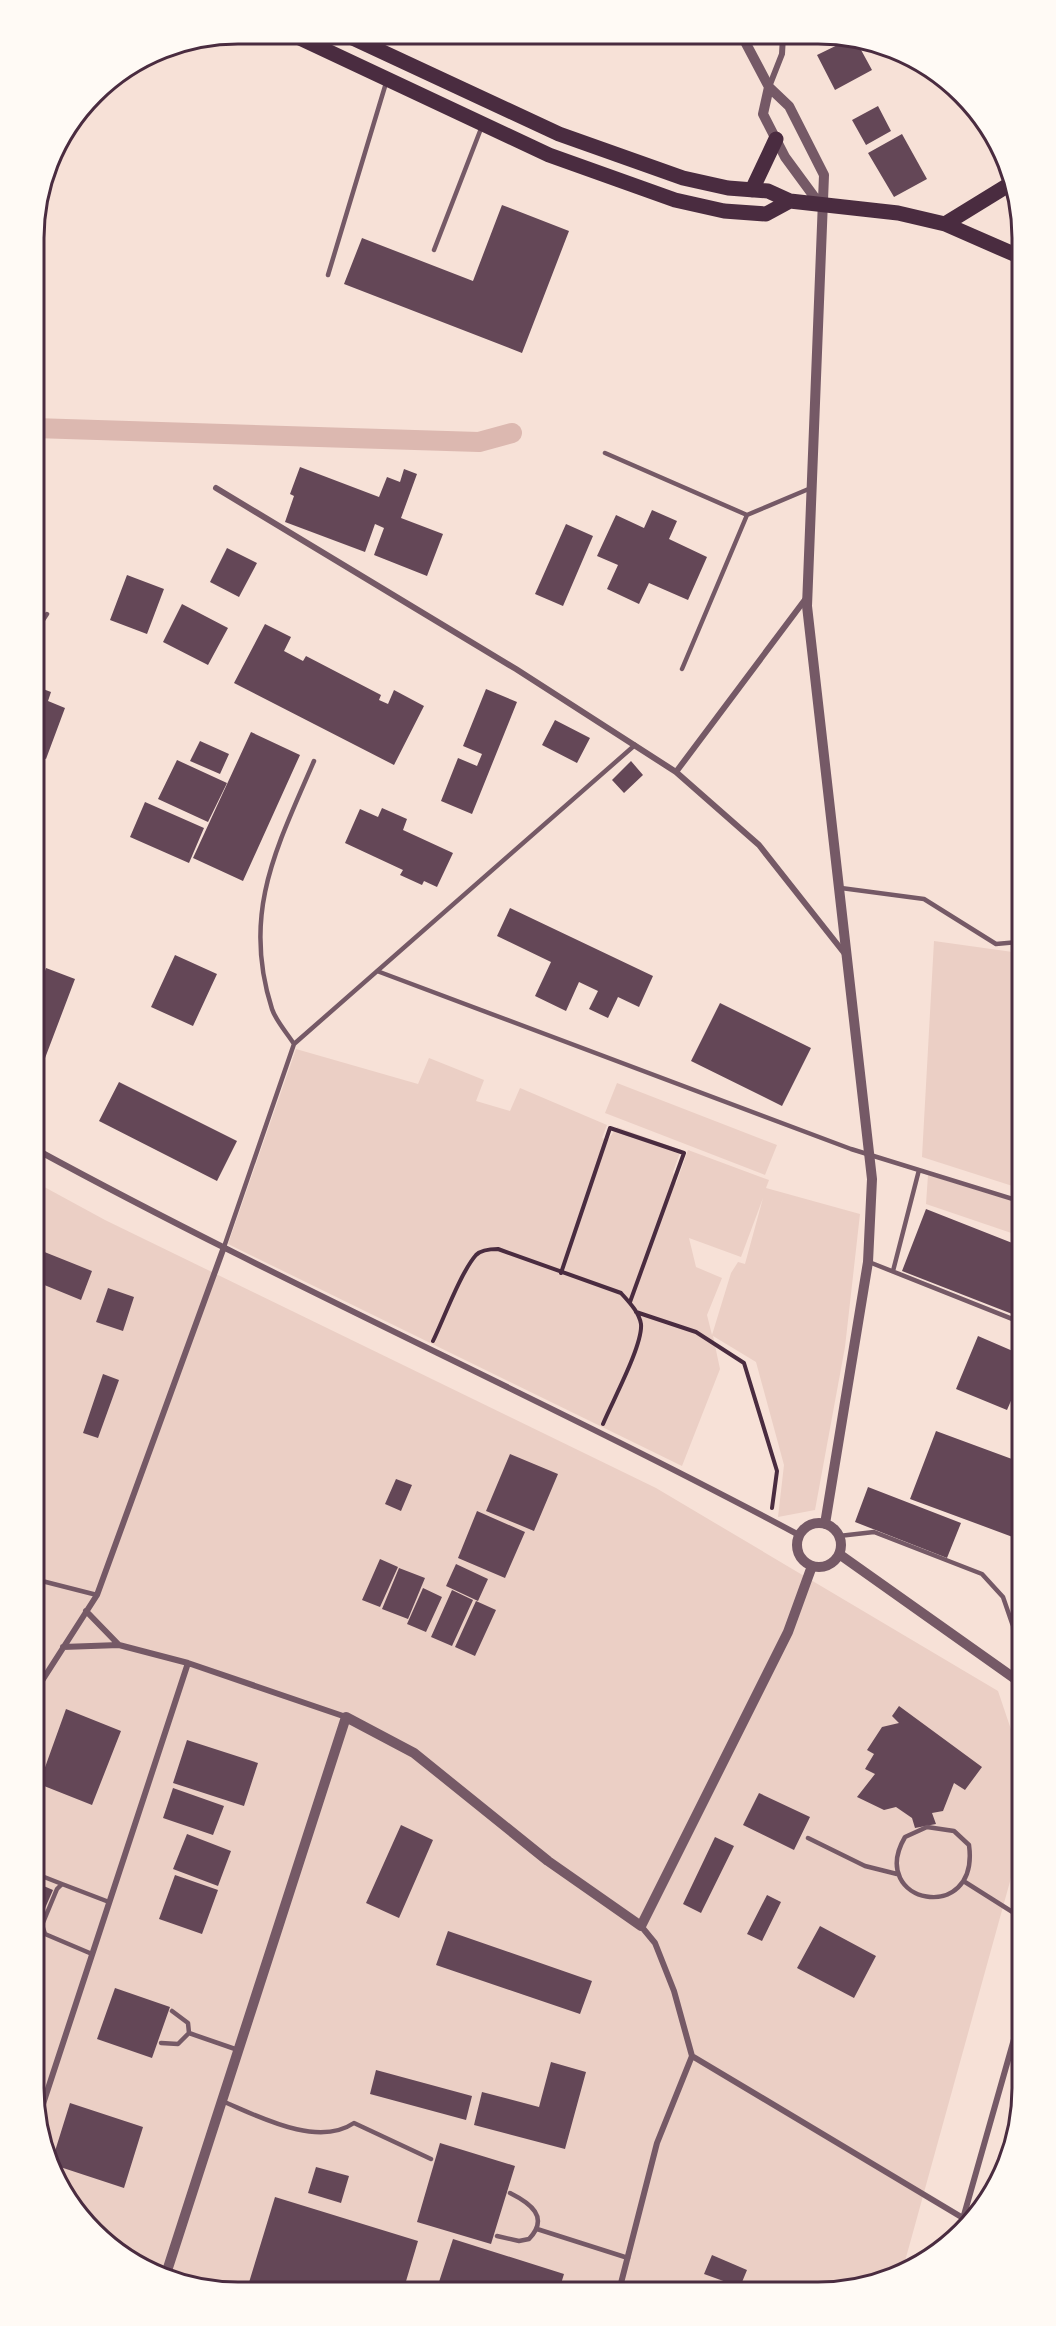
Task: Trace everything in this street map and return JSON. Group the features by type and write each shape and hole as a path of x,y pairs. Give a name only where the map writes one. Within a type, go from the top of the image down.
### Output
{"highway":[{"path":"312,44 482,126 549,155 698,206 766,214 790,201"},
{"path":"366,44 559,134 683,178 728,188 768,191 790,201 898,213 945,224 1012,253"},
{"path":"752,190 776,139"},
{"path":"945,224 1006,187"}],"street":[{"path":"746,44 769,87 789,106 824,175 821,206 808,595 838,888 872,1179 868,1262 825,1524"},
{"path":"783,44 782,54 769,87 763,114 785,157 821,206"},
{"path":"216,488 516,669 676,772 759,845 846,954"},
{"path":"676,772 808,595"},
{"path":"44,1154 224,1247 599,1432 799,1535"},
{"path":"44,1679 97,1595 224,1247"},
{"path":"812,1524 825,1524 839,1536 839,1554 830,1563 812,1566 799,1554 799,1535 812,1524"},
{"path":"839,1554 1012,1676"},
{"path":"641,1926 788,1632 812,1566"},
{"path":"86,1611 119,1645"},
{"path":"63,1647 119,1645 188,1663 346,1718 414,1753 548,1861 641,1926 655,1943 670,1982 692,2056 657,2143 621,2282"},
{"path":"44,2099 188,1663"},
{"path":"168,2269 346,1718"},
{"path":"963,2217 1012,2046"},
{"path":"692,2056 962,2218"}],"lane":[{"path":"328,275 387,80"},
{"path":"434,250 482,126"},
{"path":"605,453 747,515"},
{"path":"682,669 747,515 811,488"},
{"path":"44,618 47,614"},
{"path":"224,1247 294,1044 635,745"},
{"path":"294,1044 272,1011 261,955 261,903 273,858 314,761"},
{"path":"838,888 924,899 996,944 1012,943"},
{"path":"377,970 870,1156 1012,1199"},
{"path":"893,1271 919,1170"},
{"path":"868,1262 1012,1319"},
{"path":"839,1536 874,1532 982,1574 1003,1598 1012,1623"},
{"path":"44,1582 97,1595"},
{"path":"927,1827 954,1831 969,1845 970,1869 965,1882 944,1896 931,1898 909,1890 897,1874 894,1860 905,1837 927,1827"},
{"path":"808,1838 865,1866 897,1874"},
{"path":"44,1877 109,1902"},
{"path":"965,1882 1012,1912"},
{"path":"44,1927 47,1912 62,1884"},
{"path":"44,1932 92,1954"},
{"path":"172,2011 188,2023 189,2033"},
{"path":"189,2033 238,2050"},
{"path":"161,2043 178,2044 189,2033"},
{"path":"222,2101 304,2131 344,2130 354,2123 431,2159"},
{"path":"497,2236 519,2241 529,2239 537,2229 537,2216 527,2201 510,2193"},
{"path":"537,2229 628,2258"}],"path":[{"path":"561,1273 610,1128 684,1153 630,1303"},
{"path":"429,1348 477,1254 498,1249 621,1293 636,1312 641,1324 638,1342 599,1432"},
{"path":"636,1312 696,1332 744,1363 777,1471 771,1520"}],"shaded area":[{"path":"934,941 1012,952 1012,1186 922,1157"},
{"path":"296,1049 418,1084 429,1058 484,1080 476,1101 510,1111 520,1088 607,1125 602,1138 608,1140 617,1127 681,1150 673,1172 676,1184 688,1150 769,1180 766,1188 860,1214 845,1347 815,1510 778,1517 784,1465 756,1362 713,1336 720,1369 682,1466 228,1244","holes":["763,1198 745,1264 738,1262 731,1273 712,1335 707,1315 722,1278 696,1267 689,1238 741,1257"]},
{"path":"617,1083 777,1145 765,1175 605,1113"},
{"path":"928,1175 1012,1201 1012,1233 926,1204"},
{"path":"44,1187 105,1220 656,1488 998,1691 1012,1732 1012,1874 904,2263 869,2276 844,2281 819,2282 225,2282 199,2279 175,2272 152,2263 130,2250 92,2216 76,2196 58,2163 45,2114"}],"building":[{"path":"838,45 860,48 872,70 835,90 817,55"},
{"path":"878,106 891,131 866,145 852,120"},
{"path":"902,134 927,179 894,197 868,153"},
{"path":"502,205 569,231 522,353 344,284 362,238 473,281"},
{"path":"300,467 379,497 387,477 400,482 404,469 417,474 401,518 443,534 427,576 374,555 384,528 375,524 365,552 285,522 294,496 290,494"},
{"path":"652,510 677,521 669,539 707,557 688,600 649,583 639,604 607,589 618,565 597,556 616,515 644,528"},
{"path":"566,524 593,536 563,606 535,594"},
{"path":"227,548 257,563 239,597 210,582"},
{"path":"127,575 164,589 147,634 110,620"},
{"path":"182,604 228,628 208,665 163,642"},
{"path":"265,624 291,637 284,651 303,661 306,656 381,695 379,700 388,704 394,690 424,706 394,765 234,683"},
{"path":"44,689 51,692 48,701 65,708 46,759 44,758"},
{"path":"486,689 517,702 472,814 441,801 458,758 477,766 482,754 463,746"},
{"path":"555,720 590,738 577,763 542,745"},
{"path":"251,732 300,755 243,881 193,858"},
{"path":"200,741 229,754 220,774 190,761"},
{"path":"177,760 227,783 208,822 158,799"},
{"path":"631,761 643,775 624,793 612,780"},
{"path":"145,802 204,828 189,863 130,837"},
{"path":"382,808 407,819 403,830 453,853 437,887 424,881 422,885 400,875 403,870 345,843 360,809 378,817"},
{"path":"510,908 653,976 639,1007 618,997 608,1018 589,1009 598,991 579,982 566,1011 535,996 551,962 497,936"},
{"path":"175,955 217,974 193,1026 151,1007"},
{"path":"46,968 75,979 44,1061 44,974"},
{"path":"720,1003 811,1048 782,1106 691,1061"},
{"path":"119,1082 237,1141 217,1181 99,1121"},
{"path":"926,1209 1012,1243 1012,1314 902,1271"},
{"path":"44,1252 92,1271 81,1300 44,1285"},
{"path":"108,1288 134,1297 123,1331 96,1322"},
{"path":"978,1336 1012,1351 1012,1398 1007,1410 956,1389"},
{"path":"103,1374 119,1380 98,1438 83,1433"},
{"path":"936,1431 1012,1459 1012,1537 910,1499"},
{"path":"510,1454 558,1474 534,1531 486,1511"},
{"path":"396,1479 412,1485 401,1511 385,1504"},
{"path":"868,1487 961,1523 947,1558 855,1522"},
{"path":"477,1511 525,1532 505,1578 458,1558"},
{"path":"380,1559 398,1567 380,1607 362,1600"},
{"path":"456,1564 488,1579 478,1601 446,1586"},
{"path":"399,1568 425,1578 408,1619 382,1609"},
{"path":"423,1588 442,1597 426,1632 407,1624"},
{"path":"452,1590 473,1600 452,1646 431,1637"},
{"path":"476,1601 496,1610 475,1656 455,1647"},
{"path":"899,1706 982,1767 965,1790 954,1783 943,1811 932,1813 936,1824 915,1828 912,1818 896,1807 884,1810 857,1797 875,1774 865,1769 874,1754 867,1750 882,1727 899,1723 892,1716"},
{"path":"66,1709 121,1731 92,1805 44,1786 44,1770"},
{"path":"187,1740 258,1763 244,1806 173,1783"},
{"path":"173,1788 224,1806 213,1835 163,1818"},
{"path":"759,1793 810,1817 794,1850 743,1825"},
{"path":"401,1825 433,1840 399,1918 366,1903"},
{"path":"187,1834 231,1851 218,1886 173,1869"},
{"path":"715,1837 734,1846 701,1913 683,1904"},
{"path":"175,1875 218,1890 202,1934 159,1919"},
{"path":"44,1886 53,1890 44,1911"},
{"path":"767,1895 781,1902 762,1941 747,1934"},
{"path":"820,1926 876,1956 854,1998 797,1968"},
{"path":"448,1931 592,1981 580,2014 436,1965"},
{"path":"115,1988 170,2007 152,2058 97,2039"},
{"path":"551,2062 586,2072 565,2149 474,2125 482,2092 539,2107"},
{"path":"376,2070 472,2096 466,2120 370,2094"},
{"path":"70,2103 143,2127 124,2188 60,2167 55,2153"},
{"path":"440,2143 515,2166 491,2244 417,2222"},
{"path":"316,2167 349,2176 341,2203 308,2193"},
{"path":"275,2197 418,2241 406,2282 249,2282"},
{"path":"453,2239 564,2274 562,2282 439,2282"},
{"path":"712,2255 747,2270 742,2282 726,2282 704,2274"}],"waterway":[{"path":"44,428 479,442 512,433"}]}
